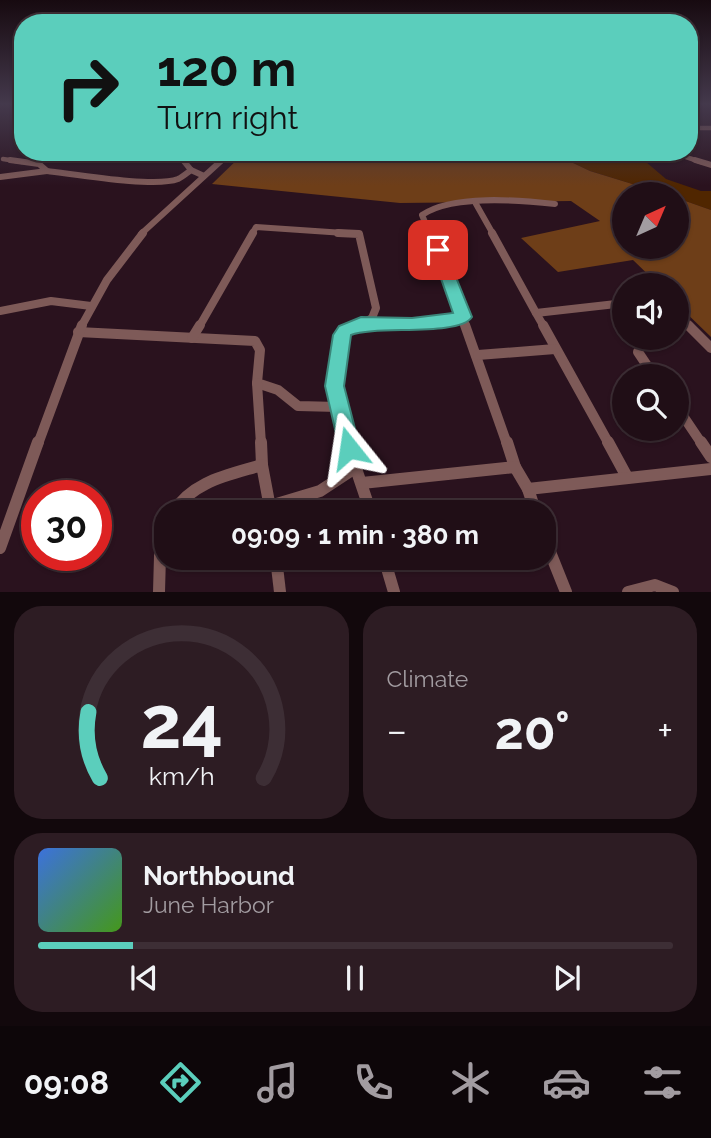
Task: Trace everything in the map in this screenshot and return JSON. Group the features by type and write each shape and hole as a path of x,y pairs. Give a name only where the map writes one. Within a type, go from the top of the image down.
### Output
{"street":[{"path":"3,159 14,161"},
{"path":"17,161 39,164 47,171"},
{"path":"184,161 191,170 204,176"},
{"path":"0,548 78,332 91,306 116,265 144,231 221,161"},
{"path":"0,177 47,171 119,180 170,181 179,179 191,170"},
{"path":"532,500 515,467 478,355 444,264 422,215 433,207 531,201 555,204"},
{"path":"475,204 627,477"},
{"path":"192,338 252,230 257,227 359,233 376,308 374,315 345,331 340,341 335,374 338,407 367,500"},
{"path":"0,311 51,301 91,306"},
{"path":"536,313 612,304"},
{"path":"361,324 412,325 463,317"},
{"path":"689,326 711,348"},
{"path":"78,332 255,341 260,350 257,383 262,465 269,500"},
{"path":"478,355 555,349"},
{"path":"638,352 646,364"},
{"path":"257,383 278,390 298,406 338,407"},
{"path":"689,425 711,457"},
{"path":"180,500 191,489 262,465"},
{"path":"362,483 515,467"},
{"path":"296,500 320,491 355,468"},
{"path":"528,489 711,469"},
{"path":"556,567 566,592"},
{"path":"159,592 160,570"},
{"path":"277,570 280,592"},
{"path":"388,570 394,592"},
{"path":"628,592 655,585 673,592"}],"shaded area":[{"path":"236,161 569,161 626,182 612,182 612,259 690,259 690,203 711,210 711,337 689,316 689,273 647,273 633,260 558,272 521,238 600,221 571,201 400,203 212,184"},
{"path":"569,161 644,161 666,179 675,182 626,182"},
{"path":"690,187 711,191 711,210 690,203"}],"route":[{"path":"349,448 335,386 342,335 361,324 412,325 463,317 438,250"}]}
